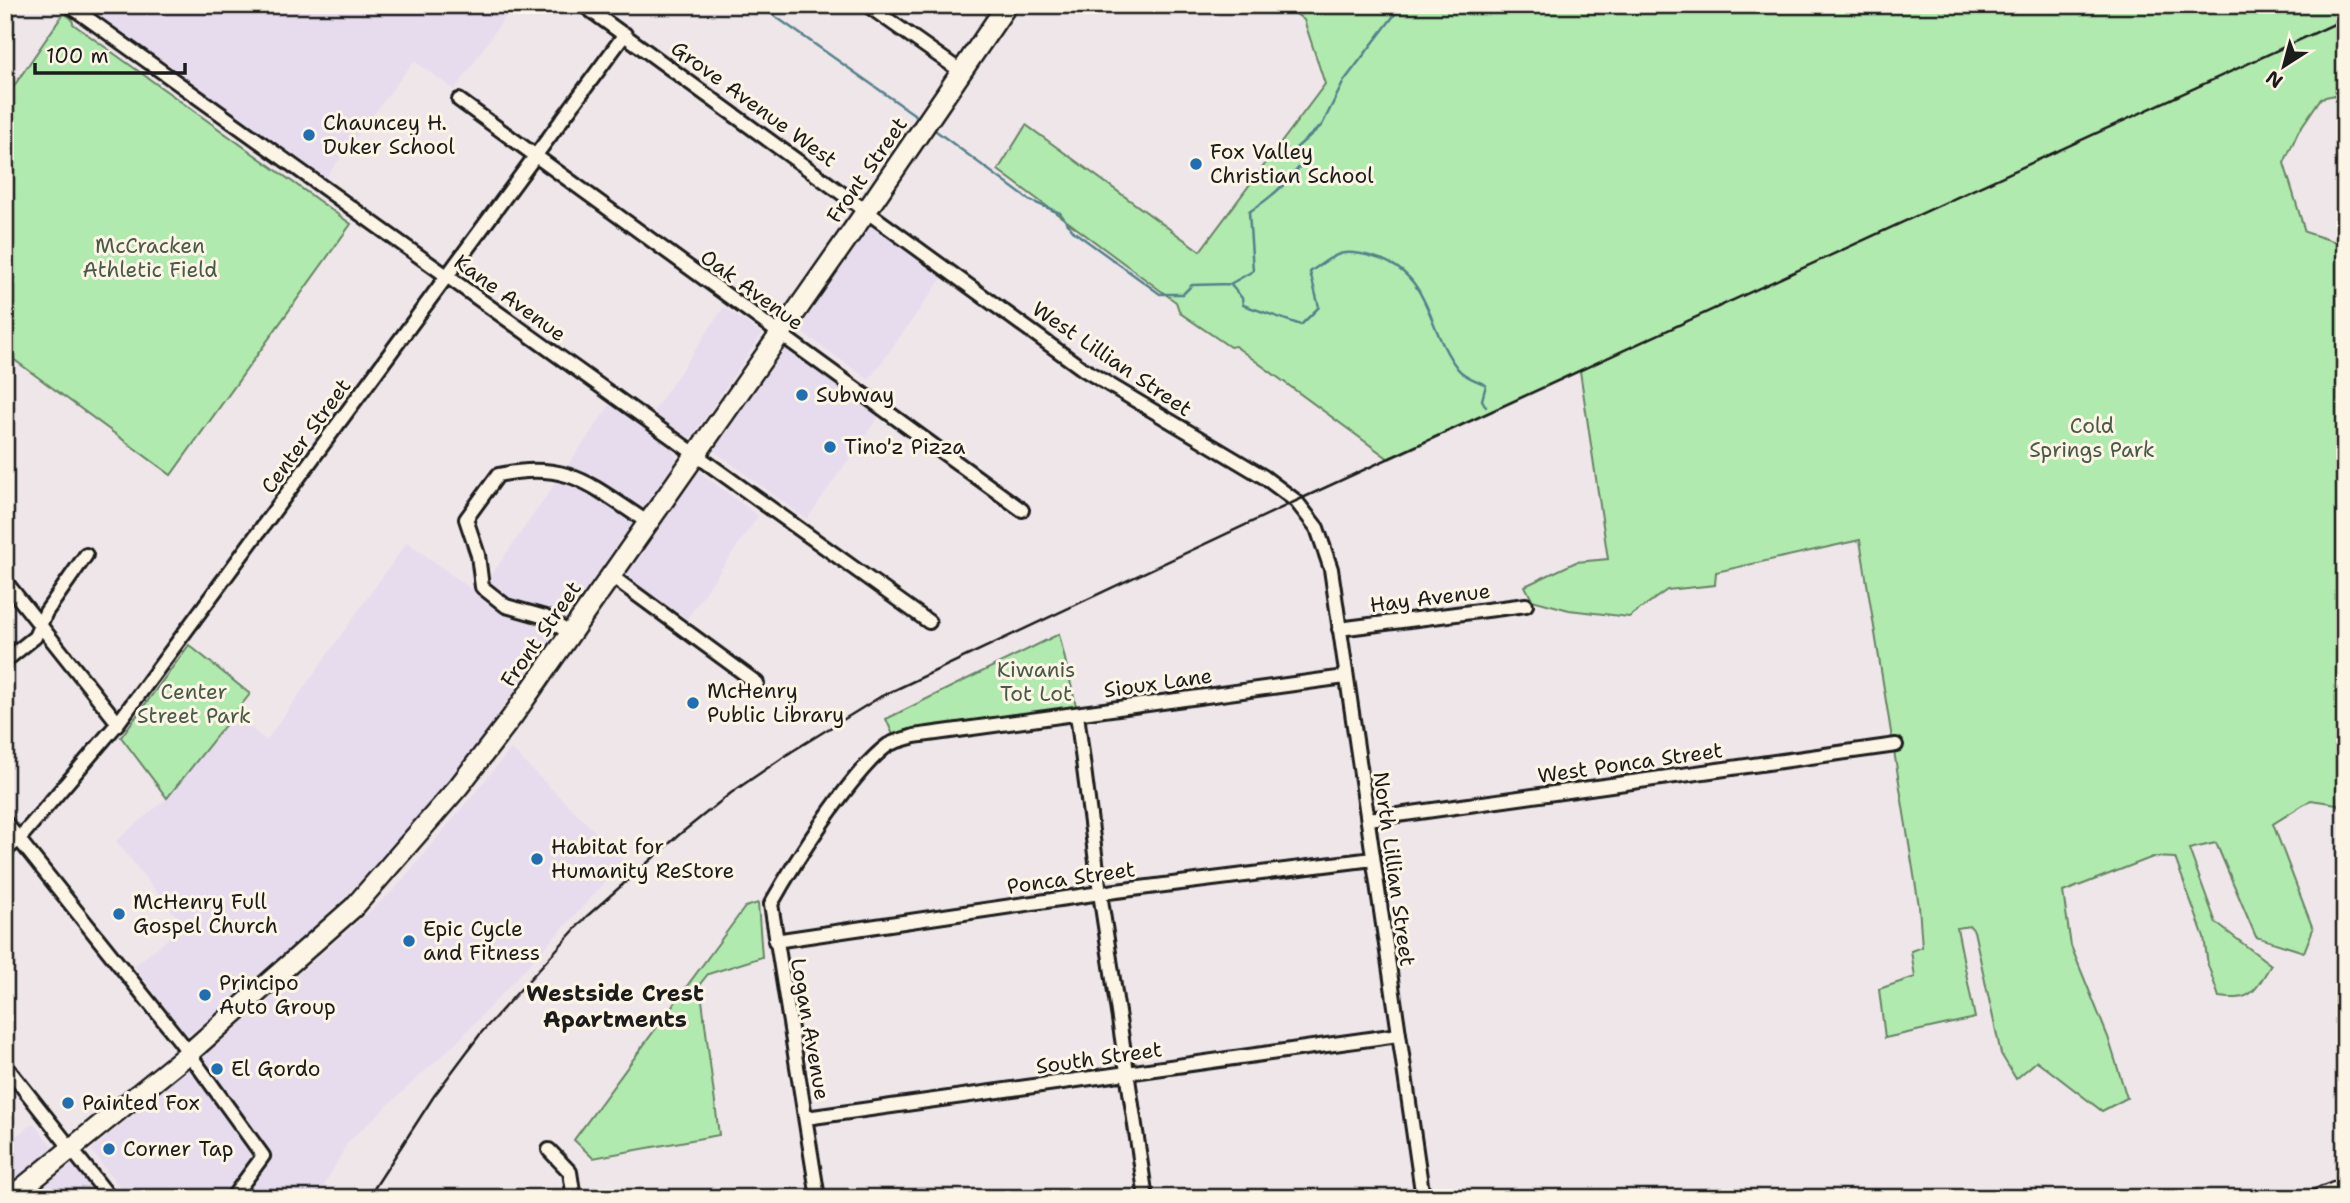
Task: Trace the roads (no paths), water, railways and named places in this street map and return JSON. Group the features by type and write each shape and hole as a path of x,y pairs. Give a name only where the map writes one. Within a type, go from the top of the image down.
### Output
{"main road":[{"name":"Front Street","path":"10,1198 188,1054 354,907 459,786 780,334 1007,5"}],"street":[{"name":"Kane Avenue","path":"69,5 929,622"},
{"name":"Grove Avenue West","path":"583,5 867,210"},
{"path":"867,5 961,72"},
{"name":"Center Street","path":"5,851 19,839 118,723 625,34"},
{"name":"Oak Avenue","path":"459,100 1022,510"},
{"name":"West Lillian Street","path":"867,210 1083,369 1264,477 1309,513 1325,546"},
{"path":"569,633 545,617 506,606 482,587 478,555 466,519 498,475 530,468 577,476 647,522"},
{"name":"North Lillian Street","path":"1325,546 1369,818 1423,1198"},
{"path":"5,661 35,637 86,555"},
{"path":"610,575 757,683"},
{"path":"5,582 118,723"},
{"name":"Hay Avenue","path":"1339,629 1525,605"},
{"name":"Sioux Lane","path":"789,872 863,770 890,744 914,736 1345,677"},
{"path":"1077,714 1100,893 1146,1198"},
{"name":"West Ponca Street","path":"1369,818 1896,745"},
{"path":"5,822 188,1054 263,1156 232,1198"},
{"name":"Ponca Street","path":"775,941 1100,893 1373,859"},
{"name":"Logan Avenue","path":"789,872 771,904 818,1198"},
{"name":"South Street","path":"806,1118 1398,1035"},
{"path":"5,1065 110,1198"},
{"path":"549,1150 570,1172 573,1198"},
{"path":"2314,1198 2345,1186"}],"waterway":[{"path":"759,5 918,117"},
{"path":"1230,284 1253,271 1249,212 1281,188 1306,157 1296,148 1322,125 1344,81 1402,5"},
{"path":"932,128 1029,200 1060,213 1073,231 1160,294 1183,294 1192,285 1230,284 1242,298 1243,305 1301,325 1319,307 1310,272 1327,260 1340,254 1354,253 1393,265 1418,289 1439,337 1458,369 1467,377 1486,385 1482,400 1486,407"}],"railway":[{"path":"368,1198 434,1096 481,1033 586,917 731,793 880,697 1296,501 2345,19"}],"place":[{"name":"Chauncey H. Duker School","path":"309,135"},
{"name":"Fox Valley Christian School","path":"1196,164"},
{"name":"Subway","path":"802,395"},
{"name":"Tino'z Pizza","path":"830,447"},
{"name":"McHenry Public Library","path":"693,703"},
{"name":"Habitat for Humanity ReStore","path":"537,859"},
{"name":"McHenry Full Gospel Church","path":"119,914"},
{"name":"Epic Cycle and Fitness","path":"409,941"},
{"name":"Principo Auto Group","path":"205,995"},
{"name":"El Gordo","path":"217,1069"},
{"name":"Painted Fox","path":"68,1103"},
{"name":"Corner Tap","path":"109,1149"}],"district":[{"name":"Westside Crest Apartments","path":"615,1006"}],"park label":[{"name":"McCracken Athletic Field","path":"150,258"},
{"name":"Cold Springs Park","path":"2092,438"},
{"name":"Kiwanis Tot Lot","path":"1036,682"},
{"name":"Center Street Park","path":"194,704"}]}
